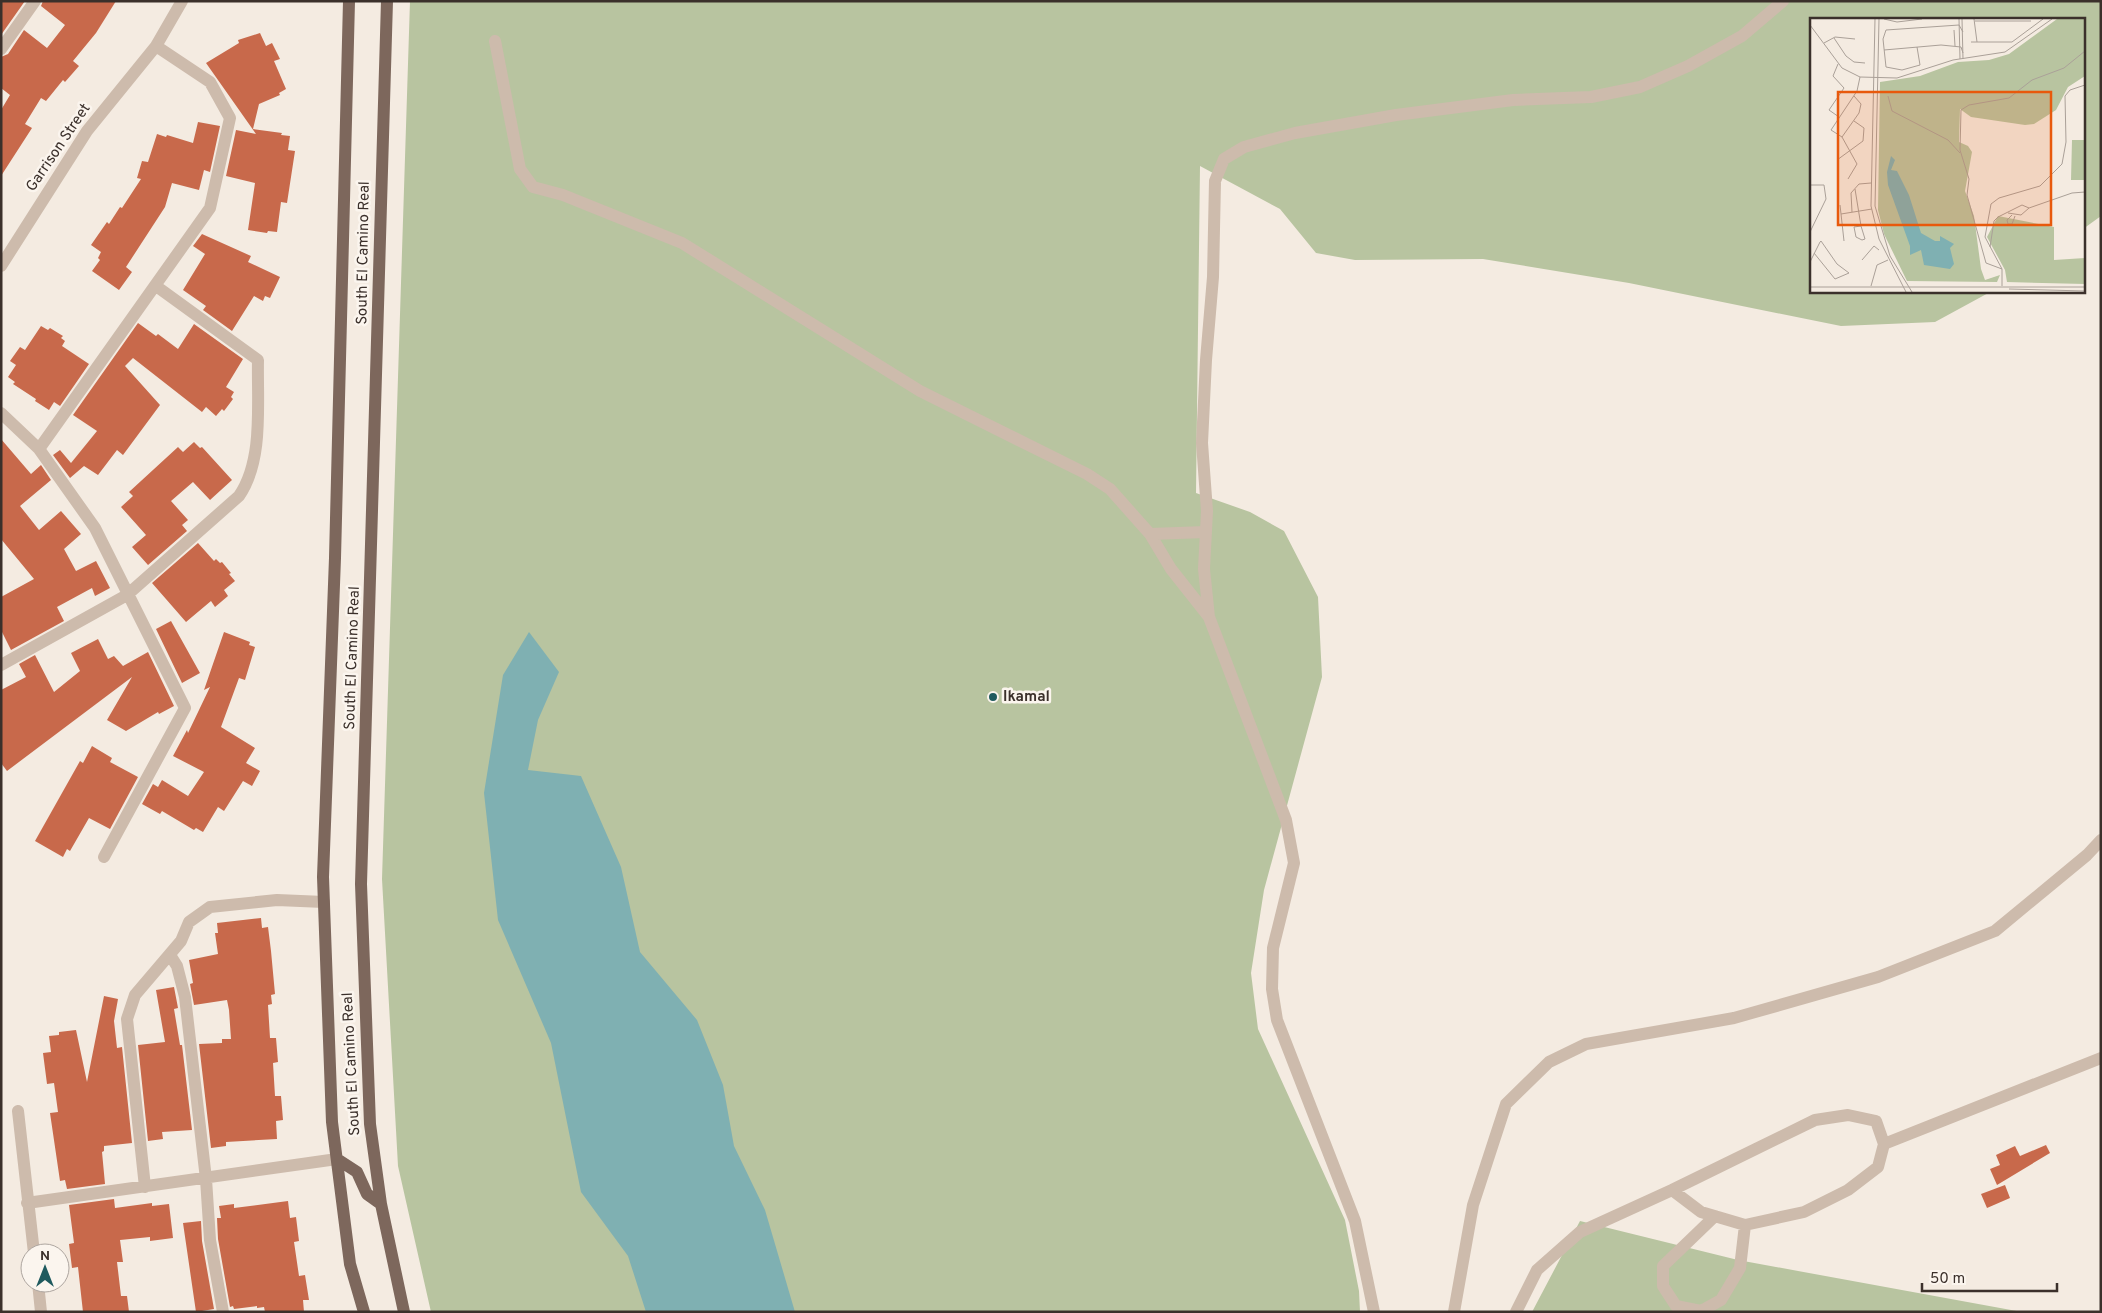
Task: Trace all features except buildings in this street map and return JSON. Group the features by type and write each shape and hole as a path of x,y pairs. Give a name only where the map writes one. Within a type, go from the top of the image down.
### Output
{"main road":[{"name":"South El Camino Real","path":"348,1 335,558 324,902 332,1122 350,1264 364,1312"},
{"name":"South El Camino Real","path":"387,1 361,884 370,1124 381,1204 404,1312"},
{"path":"337,1159 357,1172 367,1194 381,1204"}],"street":[{"path":"1,49 35,1"},
{"name":"Garrison Street","path":"1,266 6,250 87,131 156,46 182,1"},
{"path":"1374,1312 1356,1221 1277,1020 1272,989 1273,948 1294,864 1286,820 1209,617 1204,569 1207,511 1202,443 1213,277 1215,181 1224,159 1244,147 1295,133 1396,115 1513,100 1591,97 1640,87 1688,66 1742,36 1783,1"},
{"path":"495,41 520,169 532,187 563,195 682,243 920,391 1087,474 1110,489 1150,534 1171,569 1209,617"},
{"path":"39,449 210,208 230,118 210,82 156,46"},
{"path":"1,665 127,595 239,496 249,482 254,462 258,360 156,286"},
{"path":"1,413 39,449 95,528 185,708 104,856"},
{"path":"1150,534 1206,532"},
{"path":"1454,1312 1473,1205 1506,1104 1549,1062 1586,1044 1734,1018 1878,977 1995,931 2087,855 2101,840"},
{"path":"145,1187 127,1019 135,995 181,941 189,922 210,907 278,900 324,902"},
{"path":"170,955 178,966 185,996 206,1178 210,1240 223,1312"},
{"path":"1884,1144 2101,1058"},
{"path":"18,1111 33,1243"},
{"path":"1516,1312 1537,1270 1580,1232 1672,1190 1815,1120 1848,1115 1876,1121 1884,1144 1878,1167 1848,1190 1804,1212 1745,1225 1701,1212 1672,1190"},
{"path":"27,1203 337,1159"},
{"path":"1714,1216 1663,1266 1662,1286 1676,1306 1701,1311 1721,1300 1740,1268 1745,1225"},
{"path":"39,1293 41,1312"}],"green space":[{"path":"410,1 2101,1 2101,216 2084,228 2084,18 1810,18 1810,292 1990,292 1935,322 1841,326 1629,283 1483,259 1355,260 1316,253 1280,209 1200,166 1196,493 1250,512 1284,531 1318,597 1322,677 1264,890 1251,973 1258,1029 1345,1220 1359,1291 1360,1312 431,1312 398,1166 382,879"},
{"path":"1580,1221 1738,1260 2022,1312 1532,1312"}],"water":[{"path":"529,632 559,672 538,720 528,770 581,776 621,867 640,952 697,1020 723,1085 734,1146 765,1210 795,1312 646,1312 628,1256 581,1192 551,1043 498,920 484,793 503,675"}],"place":[{"name":"Ikamal","path":"993,697"}]}
